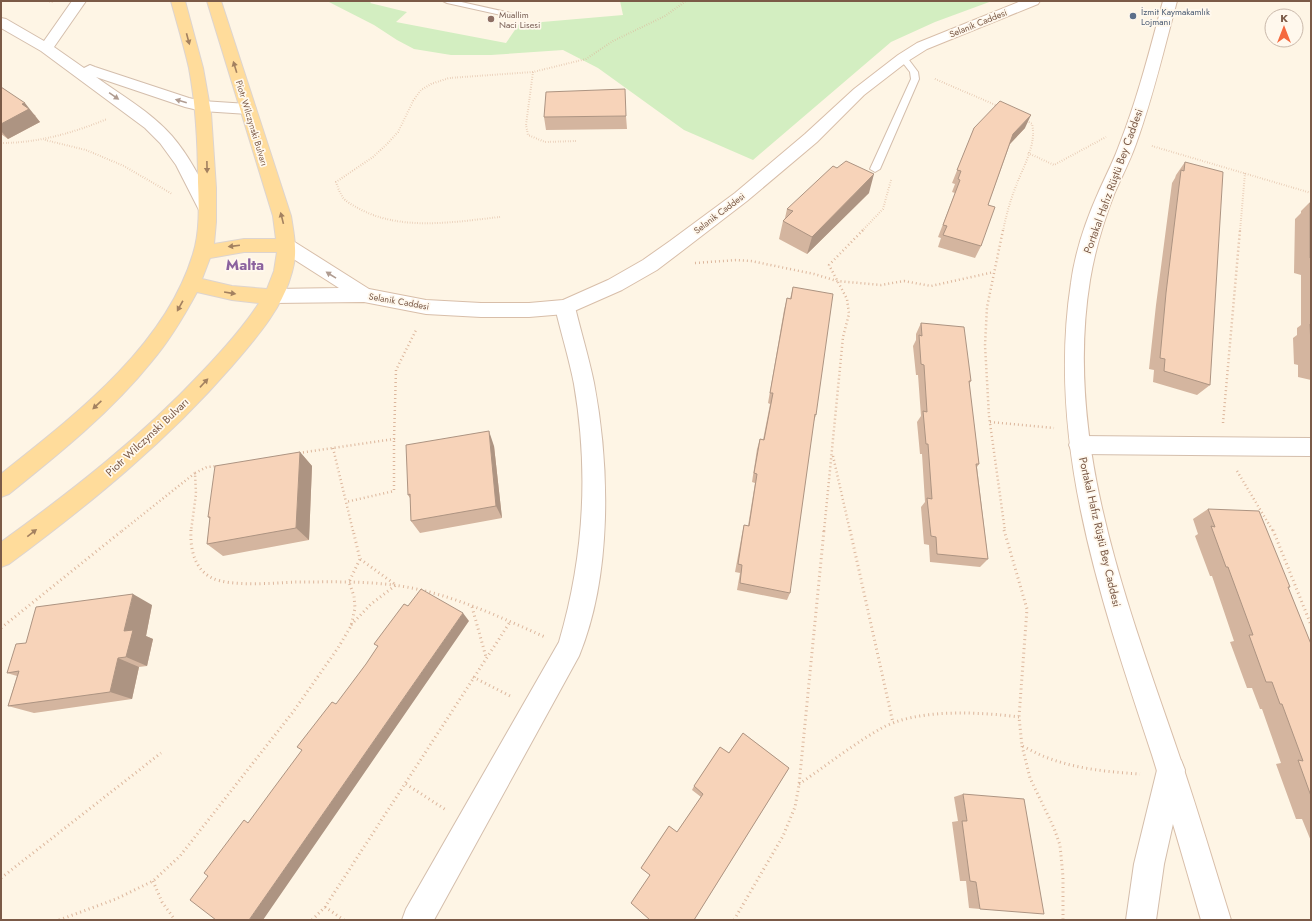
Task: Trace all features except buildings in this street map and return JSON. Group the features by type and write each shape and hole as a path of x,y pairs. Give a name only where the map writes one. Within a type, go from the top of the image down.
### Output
{"main road":[{"path":"46,48 80,1"},
{"path":"1,487 82,419 118,385 156,342 176,312 192,283 202,253 207,210 206,154 202,106 196,67 178,1"},
{"name":"Piotr Wilczynski Bulvarı","path":"1,556 108,473 144,443 204,384 238,346 259,319 273,296 281,278 286,262 286,246 282,216 214,1"},
{"name":"Selanik Caddesi","path":"273,296 364,295 426,307 529,310 565,307 615,285 650,265 741,197 811,138 859,92 903,58 922,46 1034,1"},
{"name":"Portakal Hafız Rüştü Bey Caddesi","path":"1170,1 1130,140 1097,216 1089,242 1079,285 1072,352 1079,438 1091,505 1120,620 1171,770 1216,920"},
{"path":"1,22 46,48 151,124 166,139 184,163 207,210"},
{"path":"59,57 122,82 202,106 248,109"},
{"path":"202,253 246,244 286,246"},
{"name":"Selanik Caddesi","path":"286,246 364,295"},
{"path":"192,283 226,293 245,296 273,296"},
{"path":"417,920 570,647 579,613 588,574 593,524 593,453 584,383 565,307"},
{"path":"1079,438 1221,446 1311,446"},
{"path":"1141,920 1149,864 1171,770"}],"lane":[{"path":"447,1 515,16"},
{"path":"875,169 915,79 914,72 903,58"}],"path":[{"path":"500,217 430,223 399,221 374,216 359,210 342,197 336,182 373,157 387,144 398,132 413,101 421,90 431,84 449,78 534,72 586,59 613,41 664,16 686,1"},
{"path":"534,72 526,125 528,136 536,140 547,142 576,141"},
{"path":"930,78 1005,108"},
{"path":"1,143 14,144 45,140 103,121 132,109"},
{"path":"1024,118 1032,124 1034,128 1028,153 1015,188 1004,226 987,307 985,345 990,422 1005,535 1025,598 1027,609 1019,717 1022,746 1025,762 1032,783 1049,815 1061,849 1063,873 1063,920"},
{"path":"1028,153 1054,165 1110,134 1311,193"},
{"path":"45,140 86,150 124,166 174,196"},
{"path":"1245,174 1221,446 1271,526 1311,625"},
{"path":"734,920 783,836 795,807 799,785 844,337 849,314 847,299 829,265 883,209 891,179"},
{"path":"650,265 737,260 751,261 814,274 837,281 882,285 904,281 931,286 994,272"},
{"path":"346,502 394,491 396,370 426,307"},
{"path":"990,422 1079,438"},
{"path":"295,454 394,439"},
{"path":"333,448 360,559 349,582 354,596 355,608 351,626"},
{"path":"832,454 894,723"},
{"path":"1,628 195,473 207,467 221,465"},
{"path":"195,473 196,493 191,539 192,552 200,568 211,578 226,581 251,582 349,582 396,585 421,589 472,606 570,647"},
{"path":"360,559 396,585"},
{"path":"59,920 116,899 152,881 180,856 293,712 338,648 351,626 371,604 396,585"},
{"path":"472,606 486,657"},
{"path":"312,920 325,907 510,622"},
{"path":"473,677 536,709"},
{"path":"799,785 881,728 894,723 935,716 965,713 992,713 1019,717"},
{"path":"1022,746 1049,759 1088,768 1145,774 1171,770"},
{"path":"1,878 161,753"},
{"path":"406,784 470,825"},
{"path":"152,881 168,913 175,920"},
{"path":"325,907 344,920"}],"green space":[{"path":"327,1 372,1 370,3 407,12 396,22 506,43 519,24 623,15 620,1 992,1 935,22 891,42 753,160 684,130 598,68 563,50 491,55 451,55 414,49 374,25"}],"place":[{"name":"İzmit Kaymakamlık Lojmanı","path":"1133,16"},
{"name":"Muallim Naci Lisesi","path":"491,19"}],"district":[{"name":"Malta","path":"245,265"}]}
